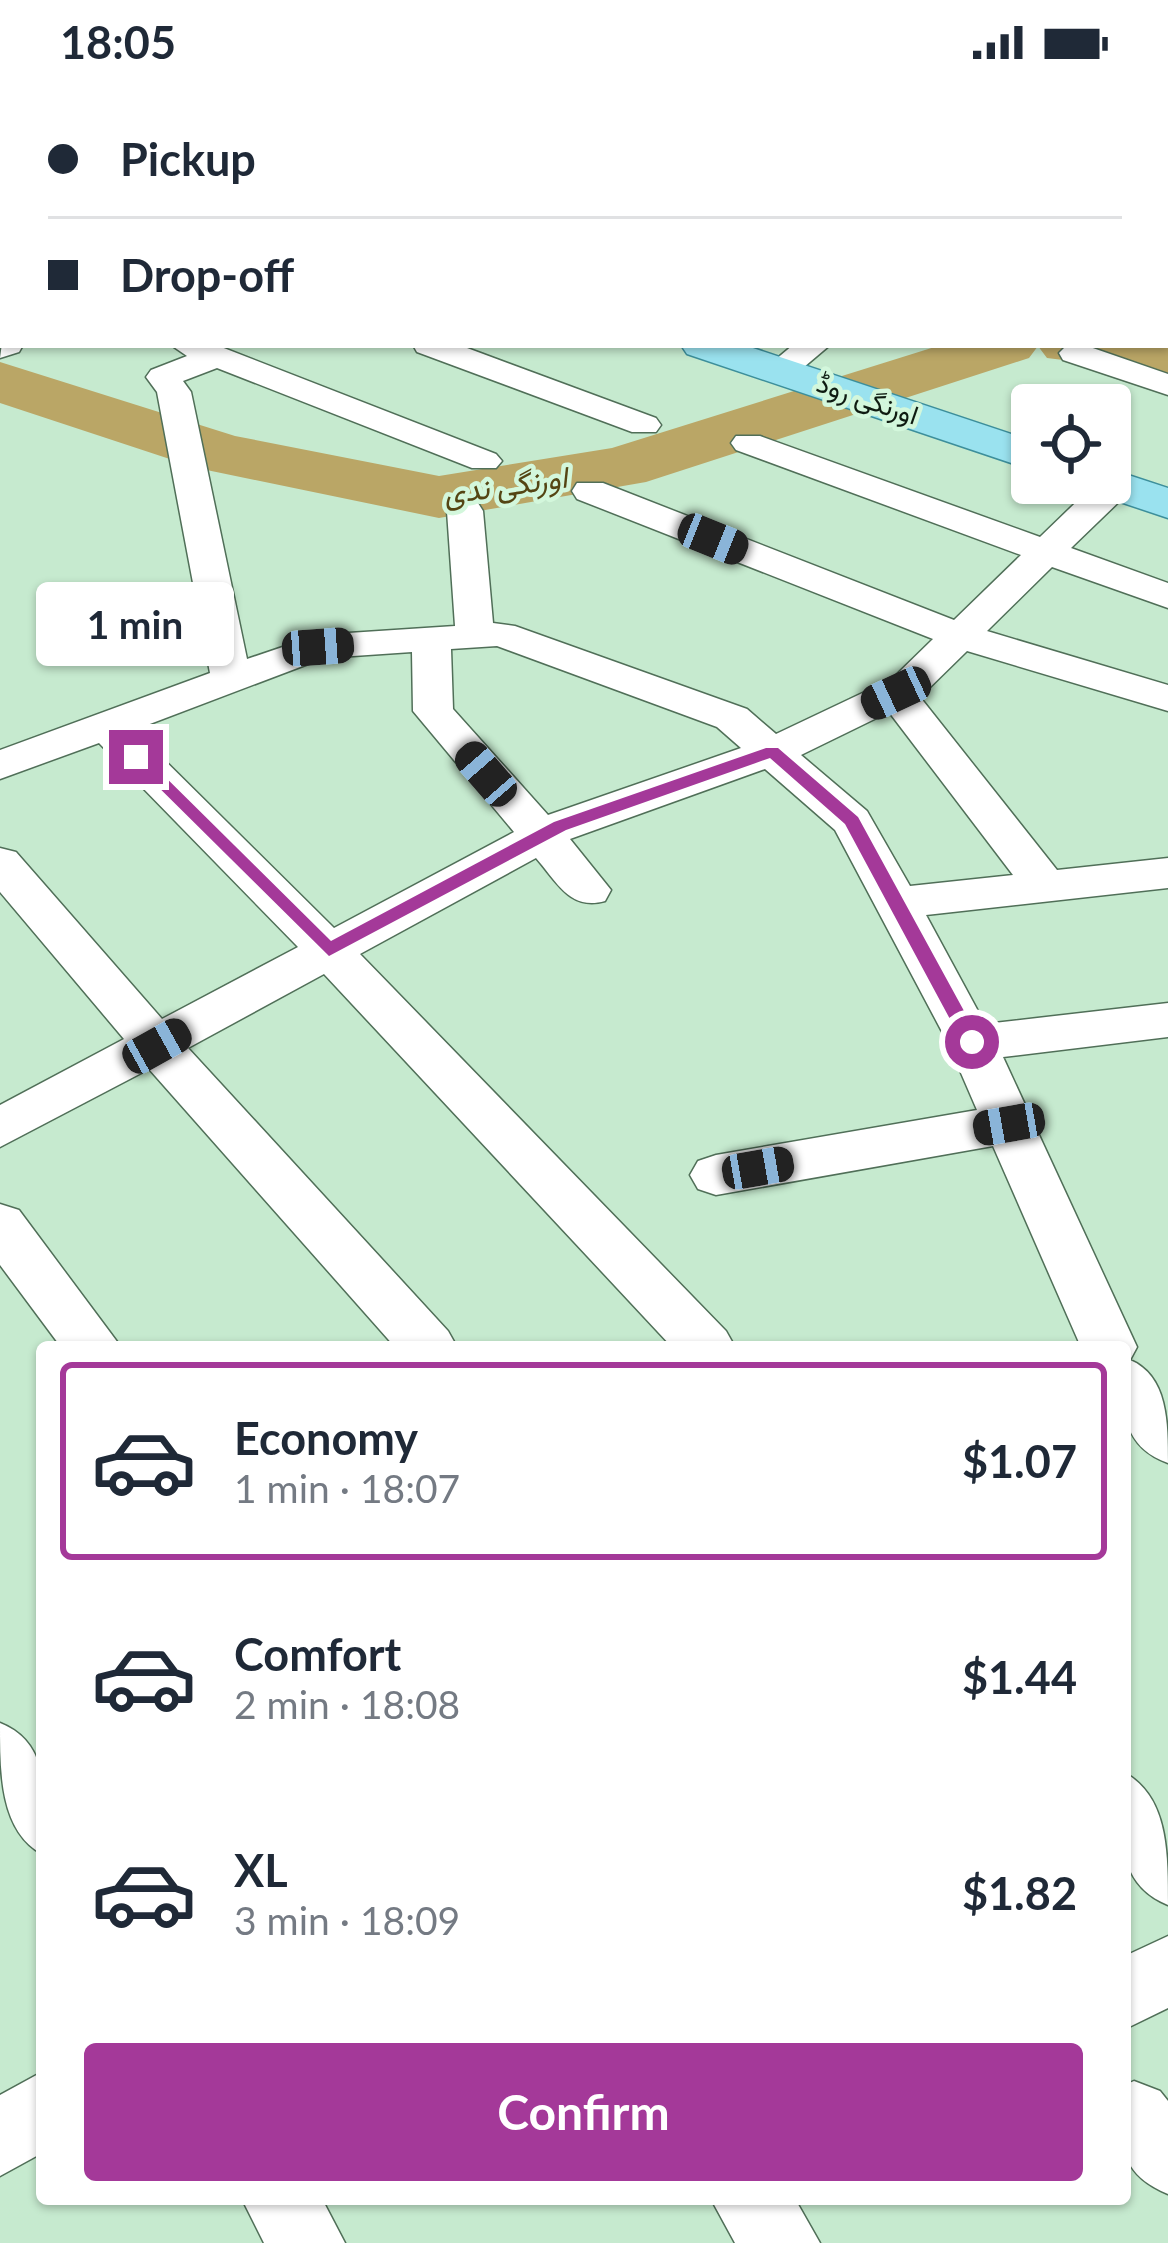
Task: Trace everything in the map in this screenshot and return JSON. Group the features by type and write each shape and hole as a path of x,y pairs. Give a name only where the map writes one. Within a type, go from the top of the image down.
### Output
{"main road":[{"name":"اورنگی روڈ","path":"727,348 812,358 921,400 1011,445"},
{"name":"اورنگی روڈ","path":"921,400 1011,418"},
{"path":"1131,471 1168,469"},
{"path":"1131,483 1168,504"}],"street":[{"path":"437,348 644,425"},
{"path":"231,678 174,392 163,377 201,351 484,461"},
{"path":"1075,353 1168,385"},
{"path":"748,443 1168,596"},
{"path":"590,491 960,636 1168,698"},
{"path":"0,1128 540,837 772,752 896,693 1046,552 1085,504"},
{"path":"465,511 475,636"},
{"path":"0,765 318,647 501,634 732,718 852,820 972,1042 1106,1341"},
{"path":"431,639 433,711 589,890"},
{"path":"896,693 1046,886"},
{"path":"105,725 329,950 701,1341"},
{"path":"0,863 157,1046 424,1341"},
{"path":"897,903 1168,873"},
{"path":"972,1042 1168,1020"},
{"path":"716,1175 1009,1124"},
{"path":"0,1225 88,1341"},
{"path":"1131,1380 1168,1364"},
{"path":"1131,1391 1168,1438"},
{"path":"0,1754 36,1811"},
{"path":"1131,1815 1168,1872"},
{"path":"1131,1991 1168,1970"},
{"path":"0,2140 36,2113"},
{"path":"283,2205 307,2243"},
{"path":"753,2205 782,2243"}],"waterway":[{"name":"اورنگی ندی","path":"0,382 221,454 439,497 622,467 998,348"},
{"name":"اورنگی ندی","path":"1102,348 1168,354"}],"route":[{"path":"136,757 329,950 560,826 772,752 852,820 972,1042"}]}
